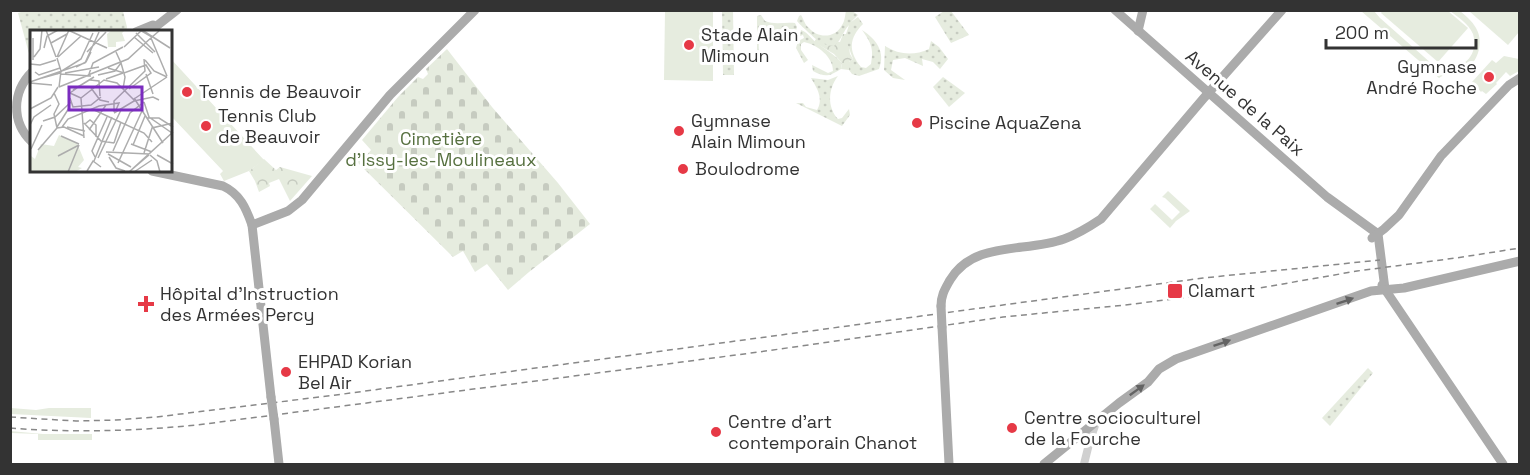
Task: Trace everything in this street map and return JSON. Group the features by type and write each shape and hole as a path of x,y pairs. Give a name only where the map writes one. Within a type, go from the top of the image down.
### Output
{"main road":[{"path":"150,30 177,10"},
{"path":"252,225 288,212 302,200 390,95 475,10"},
{"name":"Avenue de la Paix","path":"1115,10 1376,238"},
{"path":"1138,31 1143,10"},
{"path":"1010,248 1064,240 1101,219 1282,10"},
{"path":"140,30 163,20"},
{"path":"30,76 22,84 16,111 19,124 30,140"},
{"path":"1503,465 1379,282 1376,238 1399,215 1441,156 1509,85 1520,78"},
{"path":"18,100 21,121 30,135"},
{"path":"158,172 223,186 231,190 243,204 252,225 279,465"},
{"path":"949,465 941,298 953,275 963,264 986,253 1070,234 1113,205"},
{"path":"1044,465 1148,382 1159,369 1176,359 1371,291 1404,288 1520,261"}],"street":[{"path":"1084,465 1096,422"}],"green space":[{"path":"27,10 123,11 127,27 126,30 30,30 30,57 18,13"},
{"path":"1383,10 1448,11 1468,28 1438,62 1381,13"},
{"name":"Stade Alain Mimoun","path":"665,11 713,11 713,81 664,80"},
{"path":"722,11 733,11 734,75 723,75"},
{"path":"846,11 852,11 858,15 851,22 858,17 863,24 853,40 854,56 861,67 866,68 871,64 871,46 862,30 878,46 881,57 879,69 859,76 852,74 849,70 849,62 853,59 847,43 846,34 849,25 834,46 820,42 797,21 801,15 813,32 827,36 839,29"},
{"path":"944,11 951,11 969,35 951,43 935,17"},
{"path":"1361,11 1374,11 1432,64 1440,68 1448,68 1463,64 1473,51 1471,30 1450,11 1460,11 1473,23 1479,34 1478,53 1467,69 1439,78"},
{"path":"1469,11 1519,11 1519,32 1508,45"},
{"path":"761,15 768,22 795,23 797,27 796,31 782,29 763,36 759,42 759,54 757,53 757,16"},
{"path":"801,30 839,60 842,63 841,69 827,75 813,71 812,65 828,73 833,71 828,56 824,52 804,42 801,44 801,50 808,60 804,63 796,48 798,41 804,38 803,35 800,36"},
{"path":"843,34 847,34 853,59 849,62 849,70 841,69 842,63 834,54 814,42 816,39 840,42"},
{"path":"931,41 948,59 940,69 933,62 922,59 923,66 905,58 893,60 891,70 905,80 893,78 884,70 885,46 901,53 912,54 929,49"},
{"name":"Cimetière d'Issy-les-Moulineaux","path":"447,49 492,107 590,224 508,290 487,264 475,272 463,251 453,257 350,155 351,153 361,162 371,150 362,140 418,77 423,79 428,74 426,69"},
{"name":"Gymnase André Roche","path":"1504,56 1519,59 1519,71 1510,76 1506,72 1486,94 1481,92 1472,82 1492,60 1496,63"},
{"name":"Tennis Club de Beauvoir","path":"172,60 264,160 249,171 224,181 220,174 223,171 172,117"},
{"path":"838,76 832,87 830,98 832,109 838,119 842,118 849,109 850,115 842,126 796,103 803,103 806,107 817,110 820,98 811,78 828,80"},
{"path":"943,77 965,93 949,107 933,87"},
{"path":"264,159 276,170 280,167 312,176 290,201 279,179 269,183 270,186 259,192 249,171"},
{"path":"1168,191 1190,211 1170,228 1150,209 1155,204 1172,220 1180,212 1162,197"},
{"path":"1368,368 1373,373 1330,426 1322,418"},
{"path":"11,408 36,410 91,408 91,418 11,414"},
{"path":"10,431 92,434 92,440 38,440 38,434 11,433"}],"railway":[{"path":"10,428 104,431 197,425 759,352 1003,317 1254,289 1357,271 1520,248"},
{"path":"10,417 76,421 156,417 336,395 1203,278 1380,260"}],"place":[{"name":"Stade Alain Mimoun","path":"689,45"},
{"name":"Gymnase André Roche","path":"1489,77"},
{"name":"Tennis de Beauvoir","path":"187,92"},
{"name":"Piscine AquaZena","path":"917,123"},
{"name":"Tennis Club de Beauvoir","path":"206,126"},
{"name":"Gymnase Alain Mimoun","path":"679,131"},
{"name":"Boulodrome","path":"683,169"},
{"name":"Clamart","path":"1175,291"},
{"name":"Hôpital d'Instruction des Armées Percy","path":"146,304"},
{"name":"EHPAD Korian Bel Air","path":"286,372"},
{"name":"Centre socioculturel de la Fourche","path":"1012,428"},
{"name":"Centre d'art contemporain Chanot","path":"716,432"}]}
